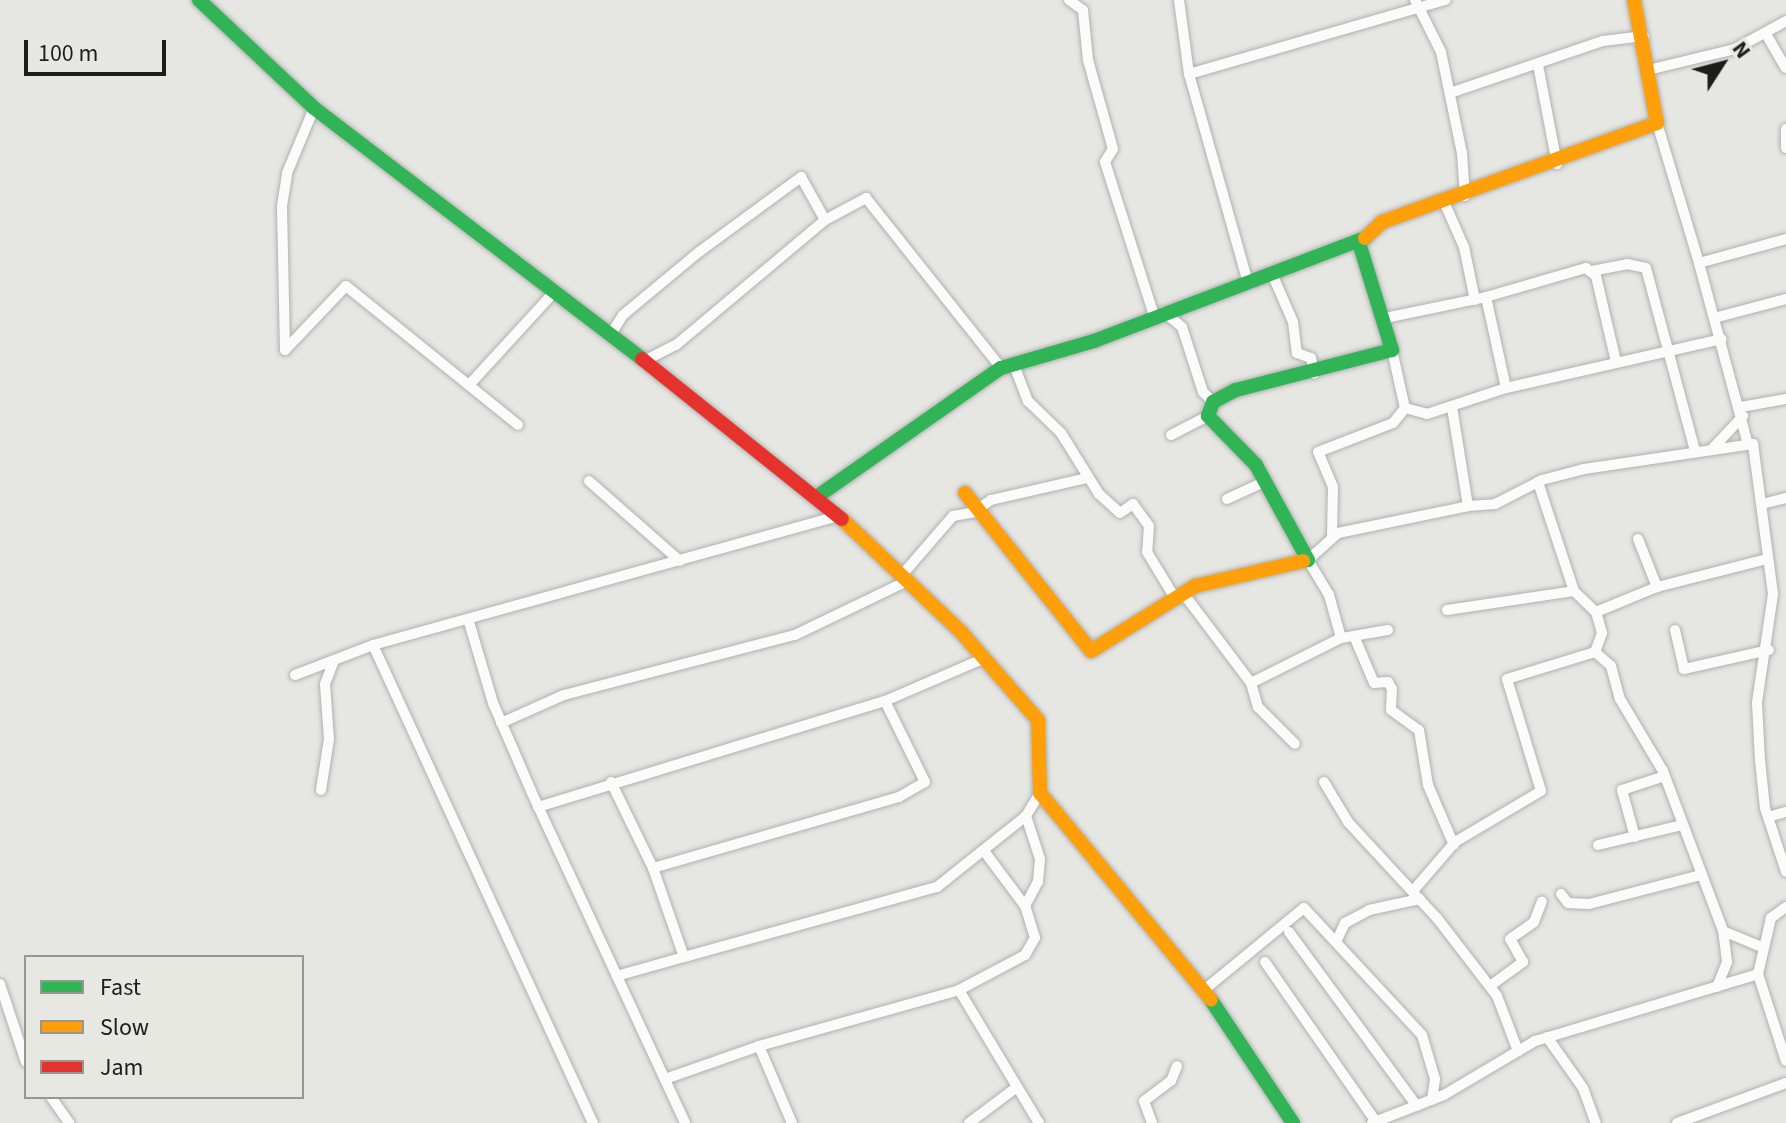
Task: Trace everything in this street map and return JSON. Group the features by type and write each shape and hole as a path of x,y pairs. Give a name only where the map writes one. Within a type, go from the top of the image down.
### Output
{"street":[{"path":"199,0 314,108 646,360 818,496 985,658 1038,720 1040,793 1026,816 937,887 887,905 617,976"},
{"path":"1069,0 1083,10 1088,60 1113,149 1105,162 1159,314 1182,327 1210,409 1266,481 1329,595 1341,638"},
{"path":"1179,0 1189,74 1248,283"},
{"path":"1189,74 1416,5 1446,0"},
{"path":"1634,0 1644,36 1657,123 1742,412 1747,441 1755,447 1773,594 1769,650 1757,703 1768,817 1786,872"},
{"path":"1416,5 1441,52 1465,196"},
{"path":"1648,70 1735,49 1786,21"},
{"path":"1766,34 1786,68"},
{"path":"1450,93 1603,41 1644,36"},
{"path":"1538,65 1557,164"},
{"path":"314,108 287,173 282,206 285,350 346,286 518,425"},
{"path":"818,496 1007,366 1273,276 1359,243 1382,222 1445,204 1557,164 1657,123"},
{"path":"1786,129 1786,148"},
{"path":"611,334 623,315 699,252 801,177 825,220"},
{"path":"646,360 676,345 825,220 866,198 1007,366 1028,401 1061,433 1087,478 1120,513 1133,504 1149,526 1151,562 1251,683 1258,707 1295,744"},
{"path":"1445,204 1464,247 1506,388"},
{"path":"1699,263 1786,239"},
{"path":"1359,243 1385,318 1405,408"},
{"path":"1385,318 1627,264 1646,268 1695,451"},
{"path":"1592,271 1616,362"},
{"path":"1273,276 1293,322 1297,353 1311,358 1314,374"},
{"path":"469,385 555,291"},
{"path":"1714,318 1786,299"},
{"path":"1405,408 1427,414 1506,388 1721,339"},
{"path":"1171,435 1236,390 1314,374 1392,350"},
{"path":"1712,449 1742,412 1786,399"},
{"path":"1452,407 1468,506"},
{"path":"1332,538 1333,487 1318,452 1333,441 1393,423 1405,408"},
{"path":"965,493 1091,651 1179,595 1308,560 1332,538 1468,506 1495,504 1538,482 1747,441"},
{"path":"501,723 564,695 795,635 905,578 953,516 979,510 991,500 1087,478"},
{"path":"589,481 680,561"},
{"path":"1227,499 1266,481"},
{"path":"1538,482 1574,591 1596,612 1602,633 1595,652"},
{"path":"1762,504 1786,498"},
{"path":"295,675 373,645 469,622 839,516"},
{"path":"1638,539 1657,587"},
{"path":"1596,612 1657,587 1767,559"},
{"path":"1773,594 1786,590"},
{"path":"1447,610 1574,591"},
{"path":"469,622 501,723 685,1123"},
{"path":"1251,683 1341,638 1388,630"},
{"path":"1675,630 1684,669 1769,650"},
{"path":"1354,636 1374,683 1388,682 1392,689 1391,710 1419,730 1428,785 1454,845"},
{"path":"373,645 593,1123"},
{"path":"1595,652 1611,666 1620,699 1665,776 1723,931 1727,962 1717,987"},
{"path":"1337,940 1345,923 1369,910 1417,895 1454,845 1541,791 1507,679 1595,652"},
{"path":"538,807 611,782 885,701 985,658"},
{"path":"321,790 329,739 325,684 335,660"},
{"path":"653,868 899,797 925,782 885,701"},
{"path":"1635,837 1622,790 1665,776"},
{"path":"611,782 653,868 684,957"},
{"path":"1324,782 1348,822 1417,895 1490,986 1518,1051"},
{"path":"1040,793 1204,990 1293,1123"},
{"path":"1768,817 1786,812"},
{"path":"1025,906 1038,882 1040,859 1026,816"},
{"path":"1598,845 1682,825"},
{"path":"665,1079 759,1046 959,990 1025,955 1035,938 1025,906 984,851"},
{"path":"1561,894 1568,903 1589,904 1701,875"},
{"path":"1490,986 1523,962 1510,939 1534,922 1542,901"},
{"path":"1786,907 1771,918 1758,974 1786,1061"},
{"path":"1204,990 1304,908 1422,1035 1435,1079 1432,1100"},
{"path":"1723,931 1764,948"},
{"path":"1289,932 1417,1106"},
{"path":"1265,962 1374,1122 1432,1100 1547,1037 1758,974"},
{"path":"0,984 24,1056"},
{"path":"959,990 1039,1123"},
{"path":"1547,1037 1583,1088 1598,1123 1608,1123"},
{"path":"759,1046 792,1123"},
{"path":"1152,1123 1144,1101 1171,1081 1177,1066"},
{"path":"1677,1123 1786,1083"},
{"path":"969,1123 1017,1087"},
{"path":"52,1099 69,1123"}],"traffic: fast":[{"path":"199,0 314,108 642,359"},
{"path":"818,496 1001,368 1094,341 1365,238"},
{"path":"1303,561 1308,560 1256,465 1208,416 1213,402 1236,390 1392,350 1359,243"},
{"path":"1211,1000 1293,1123"}],"traffic: slow":[{"path":"1365,238 1382,222 1657,123 1634,0"},
{"path":"965,493 1091,651 1195,586 1303,561"},
{"path":"842,519 961,632 1038,720 1040,793 1211,1000"}],"traffic: jam":[{"path":"642,359 842,519"}]}
